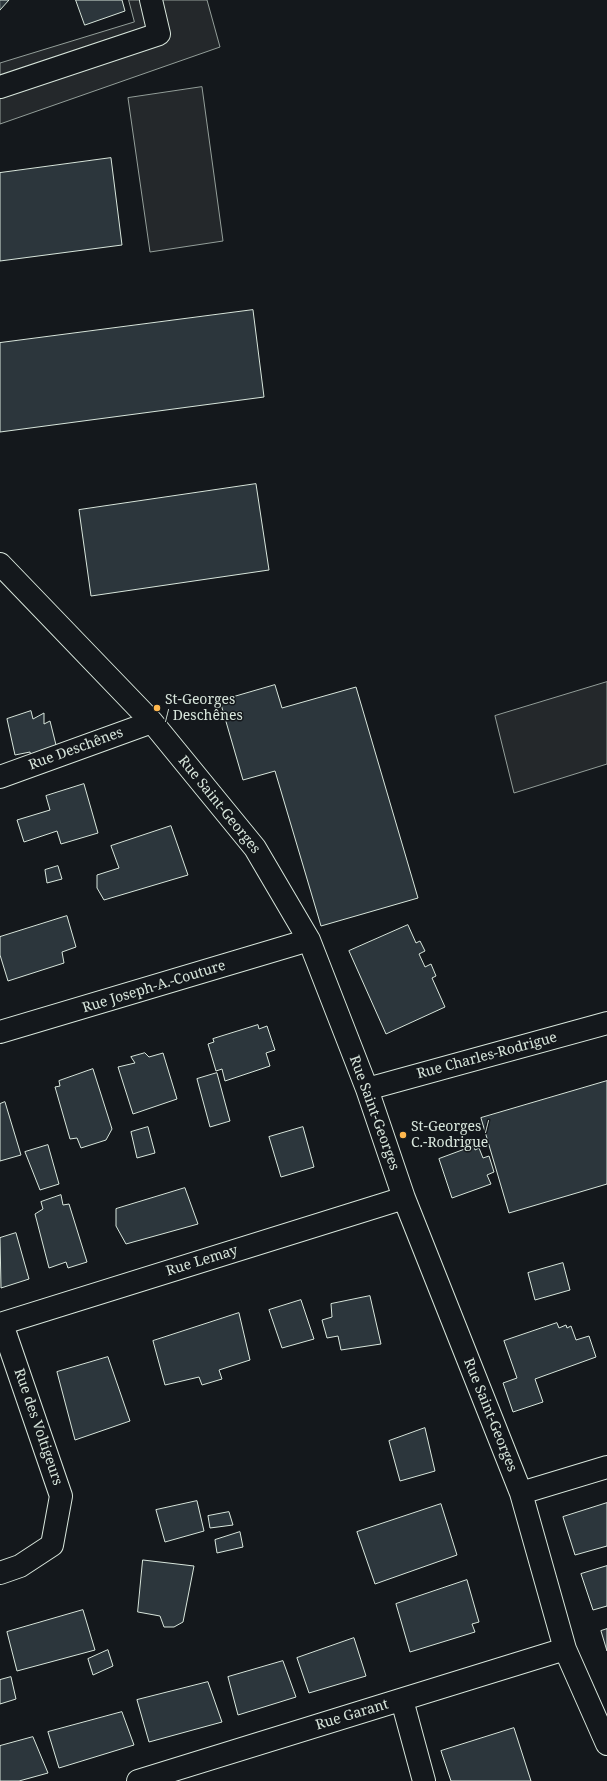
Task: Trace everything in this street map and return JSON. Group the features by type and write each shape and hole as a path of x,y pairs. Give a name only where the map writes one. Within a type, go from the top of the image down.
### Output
{"street":[{"path":"0,87 159,34 151,0"},
{"name":"Rue Saint-Georges","path":"0,564 152,722 255,848 309,940 367,1089 404,1198 521,1493 566,1649 607,1744"},
{"name":"Rue Deschênes","path":"0,777 152,722"},
{"name":"Rue Joseph-A.-Couture","path":"0,1032 309,940"},
{"name":"Rue Charles-Rodrigue","path":"367,1089 607,1023"},
{"name":"Rue Lemay","path":"1,1324 404,1198"},
{"name":"Rue des Voltigeurs","path":"0,1573 20,1566 52,1545 61,1496 1,1324"},
{"path":"521,1493 607,1467"},
{"name":"Rue Garant","path":"138,1781 566,1649"},
{"path":"402,1700 424,1781"}],"shaded area":[{"path":"129,0 207,0 220,47 0,124 0,63 134,22"},
{"path":"202,87 223,241 150,252 128,98"},
{"path":"607,682 607,764 514,793 495,716"}],"building":[{"path":"0,0 9,0 0,10"},
{"path":"76,0 122,0 125,11 85,25"},
{"path":"111,158 122,245 0,261 0,173"},
{"path":"253,310 264,397 0,432 0,343"},
{"path":"256,484 269,570 91,596 79,510"},
{"path":"275,685 282,708 356,687 418,898 321,926 275,771 243,780 220,701"},
{"path":"31,711 33,719 44,713 44,724 50,721 56,745 31,758 30,752 15,755 7,719"},
{"path":"84,784 98,833 61,844 57,831 24,842 17,820 50,810 46,796"},
{"path":"171,826 188,875 104,900 97,888 97,875 119,868 111,846"},
{"path":"58,866 62,879 47,883 45,870"},
{"path":"67,916 76,947 62,952 64,963 8,981 0,955 0,937"},
{"path":"408,925 416,943 420,941 425,951 419,954 425,967 431,964 436,976 432,978 445,1007 386,1034 349,951"},
{"path":"258,1025 259,1029 267,1026 275,1050 266,1053 270,1066 225,1081 222,1069 216,1071 208,1044 214,1042 213,1039"},
{"path":"145,1053 149,1057 163,1053 177,1099 133,1114 118,1067 135,1063 131,1057"},
{"path":"93,1069 112,1129 106,1140 81,1148 77,1138 70,1139 55,1087 60,1086 59,1081"},
{"path":"217,1073 230,1121 210,1127 197,1079"},
{"path":"607,1081 607,1184 509,1213 481,1118"},
{"path":"5,1102 21,1155 0,1161 0,1104"},
{"path":"148,1127 155,1153 137,1158 131,1132"},
{"path":"303,1127 314,1167 281,1177 269,1137"},
{"path":"48,1145 59,1184 40,1190 25,1152"},
{"path":"474,1146 475,1150 479,1148 483,1158 489,1156 494,1172 487,1175 491,1184 452,1198 439,1159"},
{"path":"185,1188 198,1224 126,1244 116,1226 116,1209"},
{"path":"61,1195 63,1205 69,1204 87,1262 68,1268 66,1262 49,1268 35,1214 43,1209 41,1202"},
{"path":"16,1233 29,1279 1,1288 0,1238"},
{"path":"563,1263 570,1290 535,1300 528,1273"},
{"path":"370,1296 381,1344 341,1350 338,1336 327,1338 322,1320 332,1317 331,1304"},
{"path":"301,1300 314,1339 282,1348 269,1310"},
{"path":"239,1313 250,1360 219,1370 222,1379 202,1385 199,1377 165,1385 153,1341"},
{"path":"557,1323 559,1328 566,1325 567,1328 571,1326 576,1340 589,1336 596,1357 535,1379 543,1402 513,1412 503,1383 517,1378 504,1341"},
{"path":"108,1357 130,1421 75,1440 57,1372"},
{"path":"425,1428 435,1471 400,1481 389,1441"},
{"path":"197,1501 204,1531 165,1542 156,1510"},
{"path":"607,1503 607,1546 575,1555 563,1517"},
{"path":"441,1504 457,1555 375,1584 357,1532"},
{"path":"229,1512 233,1525 210,1528 208,1516"},
{"path":"240,1532 243,1547 217,1553 215,1540"},
{"path":"143,1560 194,1566 183,1622 174,1627 164,1627 160,1616 138,1612"},
{"path":"607,1566 607,1606 593,1610 581,1574"},
{"path":"467,1580 479,1622 472,1624 475,1632 410,1652 396,1604"},
{"path":"83,1610 95,1650 17,1671 7,1632"},
{"path":"607,1629 607,1651 601,1631"},
{"path":"354,1638 366,1676 309,1693 297,1658"},
{"path":"108,1650 113,1666 93,1675 88,1659"},
{"path":"283,1661 296,1697 238,1715 228,1677"},
{"path":"11,1677 16,1699 0,1704 0,1680"},
{"path":"208,1682 222,1722 149,1742 137,1700"},
{"path":"122,1712 134,1745 59,1768 48,1732"},
{"path":"514,1728 531,1781 451,1781 441,1751"},
{"path":"33,1737 48,1773 19,1781 0,1781 0,1746"}],"place":[{"name":"St-Georges / Deschênes","path":"157,708"},
{"name":"St-Georges / C.-Rodrigue","path":"403,1135"}]}
